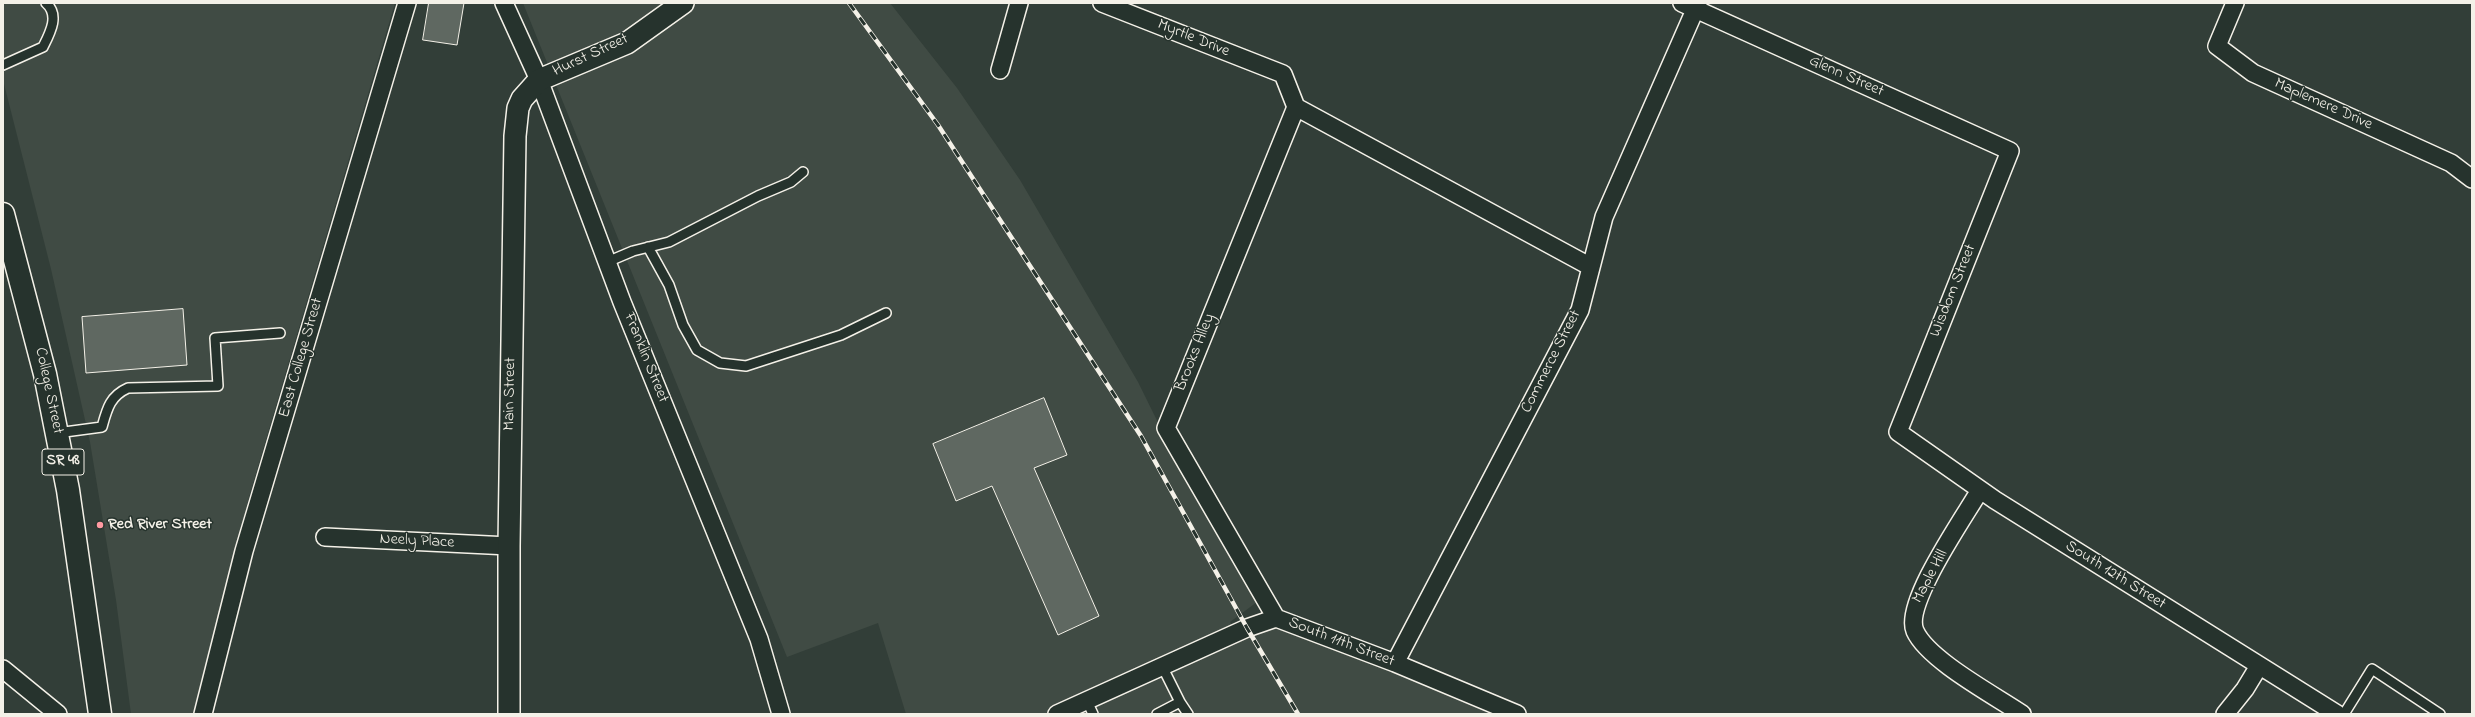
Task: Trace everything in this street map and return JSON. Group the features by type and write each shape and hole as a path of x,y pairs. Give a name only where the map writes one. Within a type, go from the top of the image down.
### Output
{"main road":[{"name":"College Street","path":"3,214 45,374 57,433 68,490 100,714"}],"street":[{"name":"East College Street","path":"203,714 244,552 407,3"},
{"name":"Franklin Street","path":"504,3 539,80 607,262 723,556 759,639 781,714"},
{"name":"Hurst Street","path":"539,80 627,42 682,3"},
{"path":"1000,70 1019,3"},
{"name":"Myrtle Drive","path":"1102,3 1283,74 1296,107"},
{"name":"Maplemere Drive","path":"2235,3 2217,46 2247,69 2451,163 2472,179"},
{"name":"Glenn Street","path":"1692,5 2010,151"},
{"name":"Commerce Street","path":"1395,664 1580,310 1604,217 1692,5"},
{"name":"Main Street","path":"509,714 509,546 515,136 518,108 522,99 539,80"},
{"path":"1296,107 1591,267"},
{"name":"Brooks Alley","path":"1276,618 1166,428 1296,107"},
{"name":"Wisdom Street","path":"1898,432 2010,151"},
{"name":"South 12th Street","path":"1898,432 1980,490 2337,714"},
{"name":"Maple Hill","path":"1980,490 1922,588 1914,609 1914,630 1929,651 2022,714"},
{"name":"Neely Place","path":"325,537 509,546"},
{"name":"South 11th Street","path":"1057,714 1090,707 1162,666 1246,628 1276,618 1395,664 1516,714"},
{"path":"2225,714 2245,689 2260,666"},
{"path":"3,670 58,714"}],"lane":[{"path":"3,65 43,47 54,23 51,7 46,3"},
{"path":"607,262 648,247 669,242 758,196 791,182 803,172"},
{"path":"648,247 669,285 683,325 696,350 720,363 746,366 841,335 886,313"},
{"path":"57,433 102,427 109,404 117,393 128,388 218,386 215,338 280,333"},
{"path":"1162,666 1180,702 1188,714"},
{"path":"2344,714 2372,669 2440,714"},
{"path":"1156,714 1180,702"}],"shaded area":[{"path":"3,3 395,3 249,497 193,714 131,714 116,600 90,442 51,269 3,80"},
{"path":"523,3 890,3 957,88 1020,180 1138,382 1178,463 1257,602 1230,622 1240,639 1275,628 1294,630 1501,714 906,714 878,623 787,657"}],"building":[{"path":"429,3 464,3 457,45 423,40"},
{"path":"183,309 187,365 86,373 82,317"},
{"path":"1044,398 1067,455 1034,468 1099,616 1058,635 992,486 956,501 933,444"}],"railway":[{"path":"849,3 938,125 1141,436 1247,628 1298,714"}],"place":[{"name":"Red River Street","path":"100,525"}]}
